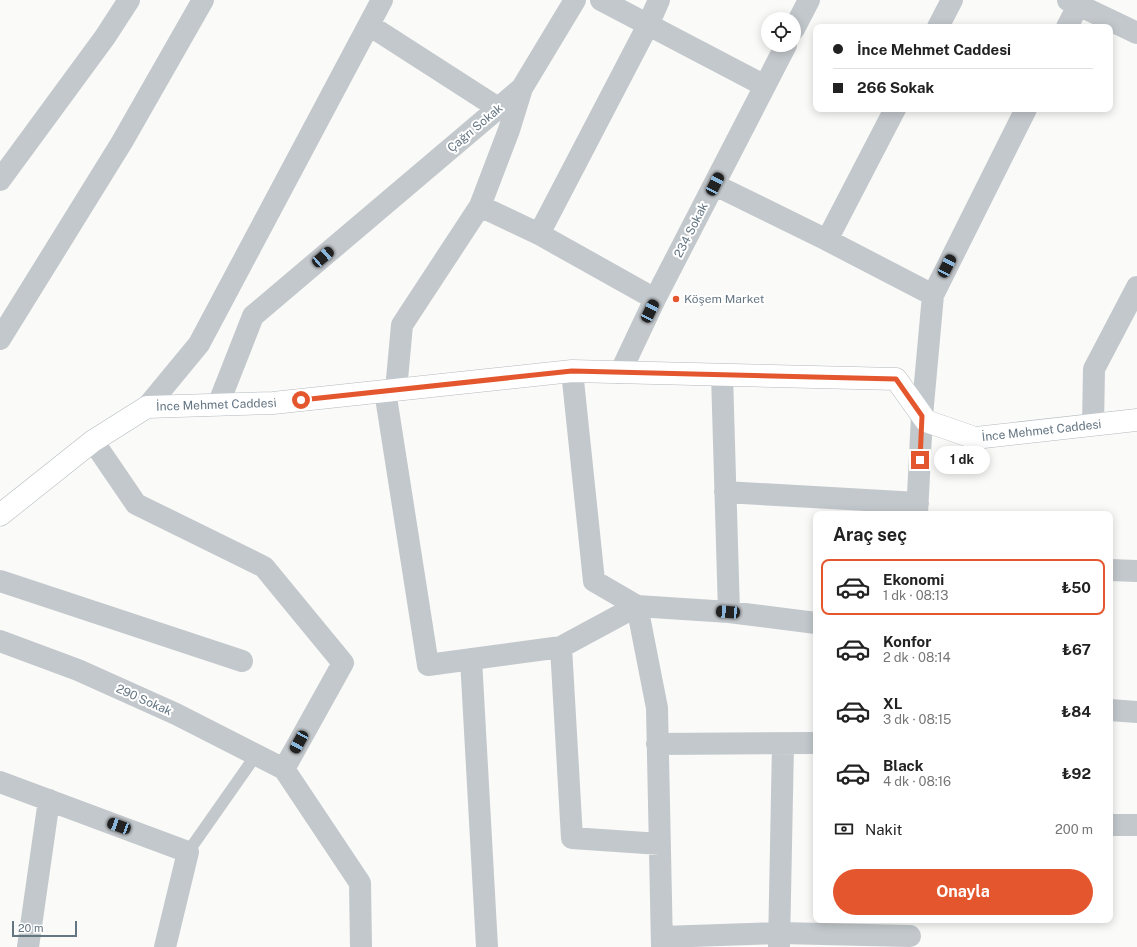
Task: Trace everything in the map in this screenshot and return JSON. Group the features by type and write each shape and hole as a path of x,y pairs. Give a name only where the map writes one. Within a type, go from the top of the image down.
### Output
{"street":[{"path":"0,180 105,37 129,0"},
{"path":"0,339 122,142 203,0"},
{"path":"147,407 199,344 382,0"},
{"path":"522,88 575,0"},
{"path":"601,0 765,86"},
{"path":"539,234 648,25 659,0"},
{"path":"801,15 809,0"},
{"path":"940,24 952,0"},
{"path":"1068,24 1076,2 1137,33"},
{"path":"368,26 498,108"},
{"name":"234 Sokak","path":"620,373 655,299 782,52"},
{"name":"Çağrı Sokak","path":"218,405 253,316 522,88"},
{"name":"Çağrı Sokak","path":"471,659 428,665 391,390 402,325 480,206 509,130 522,88"},
{"path":"827,240 894,112"},
{"path":"725,492 918,508 922,416 933,295 1024,112"},
{"path":"715,184 933,295"},
{"path":"480,206 539,234 655,299"},
{"path":"1092,425 1094,369 1137,287"},
{"path":"572,371 594,581 637,606 728,612 813,622"},
{"name":"İnce Mehmet Caddesi","path":"0,515 93,441 147,407 273,403 572,371 896,379 926,422 975,438 1137,420"},
{"path":"722,375 728,612"},
{"path":"93,441 136,504 264,567 343,663 284,769 360,883 361,947"},
{"path":"1113,570 1137,571"},
{"path":"0,581 242,661"},
{"path":"487,947 471,659 561,647 637,606"},
{"path":"637,606 656,708 662,942 780,940 910,934"},
{"name":"290 Sokak","path":"0,641 78,670 169,711 284,769"},
{"path":"561,647 572,838 660,844"},
{"path":"1113,710 1137,712"},
{"path":"657,744 813,743"},
{"path":"780,940 784,744"},
{"path":"0,782 188,852 165,947"},
{"path":"28,947 49,800"},
{"path":"1113,825 1137,825"}],"lane":[{"path":"188,852 256,755"}],"place":[{"name":"Köşem Market","path":"676,299"}],"route":[{"path":"301,400 572,371 896,379 922,416 920,460"}]}
